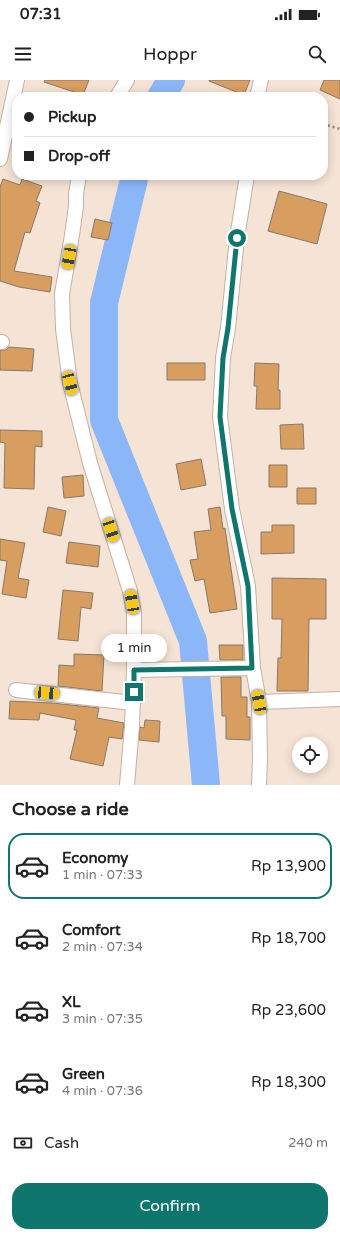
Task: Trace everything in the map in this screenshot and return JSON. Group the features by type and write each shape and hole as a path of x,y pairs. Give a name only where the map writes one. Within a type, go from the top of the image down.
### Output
{"street":[{"path":"15,92 18,80"},
{"path":"120,92 127,80"},
{"path":"258,92 261,80"},
{"path":"0,159 12,106"},
{"path":"78,180 72,235 62,294 63,329 70,383 90,463 130,591 134,613 133,702 127,785"},
{"path":"246,180 237,238 228,328 223,358 220,417 232,509 248,586 252,668 259,702 260,759 258,785"},
{"path":"134,670 252,668"},
{"path":"16,690 133,702"},
{"path":"259,702 340,699"}],"path":[{"path":"328,125 340,129"}],"building":[{"path":"45,80 89,80 84,92 74,92 44,82"},
{"path":"250,80 245,92 236,92 209,81"},
{"path":"324,80 340,80 340,99 328,94 328,92 320,90"},
{"path":"3,179 20,185 22,180 25,180 42,186 36,201 40,203 30,233 25,232 14,271 52,277 50,292 19,287 0,281 0,187"},
{"path":"279,191 327,204 317,244 268,231"},
{"path":"95,219 112,223 108,240 91,237"},
{"path":"9,347 34,349 32,371 0,370 0,350 6,350"},
{"path":"167,363 205,363 205,380 167,380"},
{"path":"255,363 279,364 278,390 280,390 280,409 256,409 257,386 254,386"},
{"path":"303,424 304,449 281,449 280,425"},
{"path":"0,430 42,431 42,447 35,446 34,489 4,488 5,443 0,442"},
{"path":"201,459 206,485 181,490 176,464"},
{"path":"269,465 287,465 287,487 269,487"},
{"path":"83,475 84,496 64,498 62,477"},
{"path":"297,488 316,488 316,504 297,504"},
{"path":"48,507 66,511 61,536 43,532"},
{"path":"220,507 223,529 225,528 237,609 210,613 204,579 195,581 190,560 198,559 194,532 211,530 208,509"},
{"path":"272,525 294,525 294,553 261,554 261,532 272,532"},
{"path":"0,539 25,543 18,578 29,580 26,598 2,594 7,561 0,560"},
{"path":"69,542 100,546 98,567 66,563"},
{"path":"272,578 326,579 326,619 309,619 308,691 277,691 278,658 281,658 282,619 272,619"},
{"path":"63,590 93,593 91,609 81,607 78,641 58,639"},
{"path":"219,645 243,645 243,660 220,660"},
{"path":"74,654 104,655 102,691 58,686 59,665 74,666"},
{"path":"221,677 241,677 241,697 247,697 247,717 250,717 250,740 226,739 226,716 222,716"},
{"path":"10,701 52,703 99,708 97,718 124,723 122,739 109,737 103,766 70,759 77,730 74,730 76,720 40,713 39,720 9,719"},
{"path":"145,720 160,721 159,742 139,740 140,727 144,728"}],"waterway":[{"path":"164,92 171,80"},
{"path":"134,180 104,303 104,420 193,641 206,785"}],"route":[{"path":"134,692 134,670 252,668 248,586 232,509 220,417 223,358 228,328 237,238"}]}
